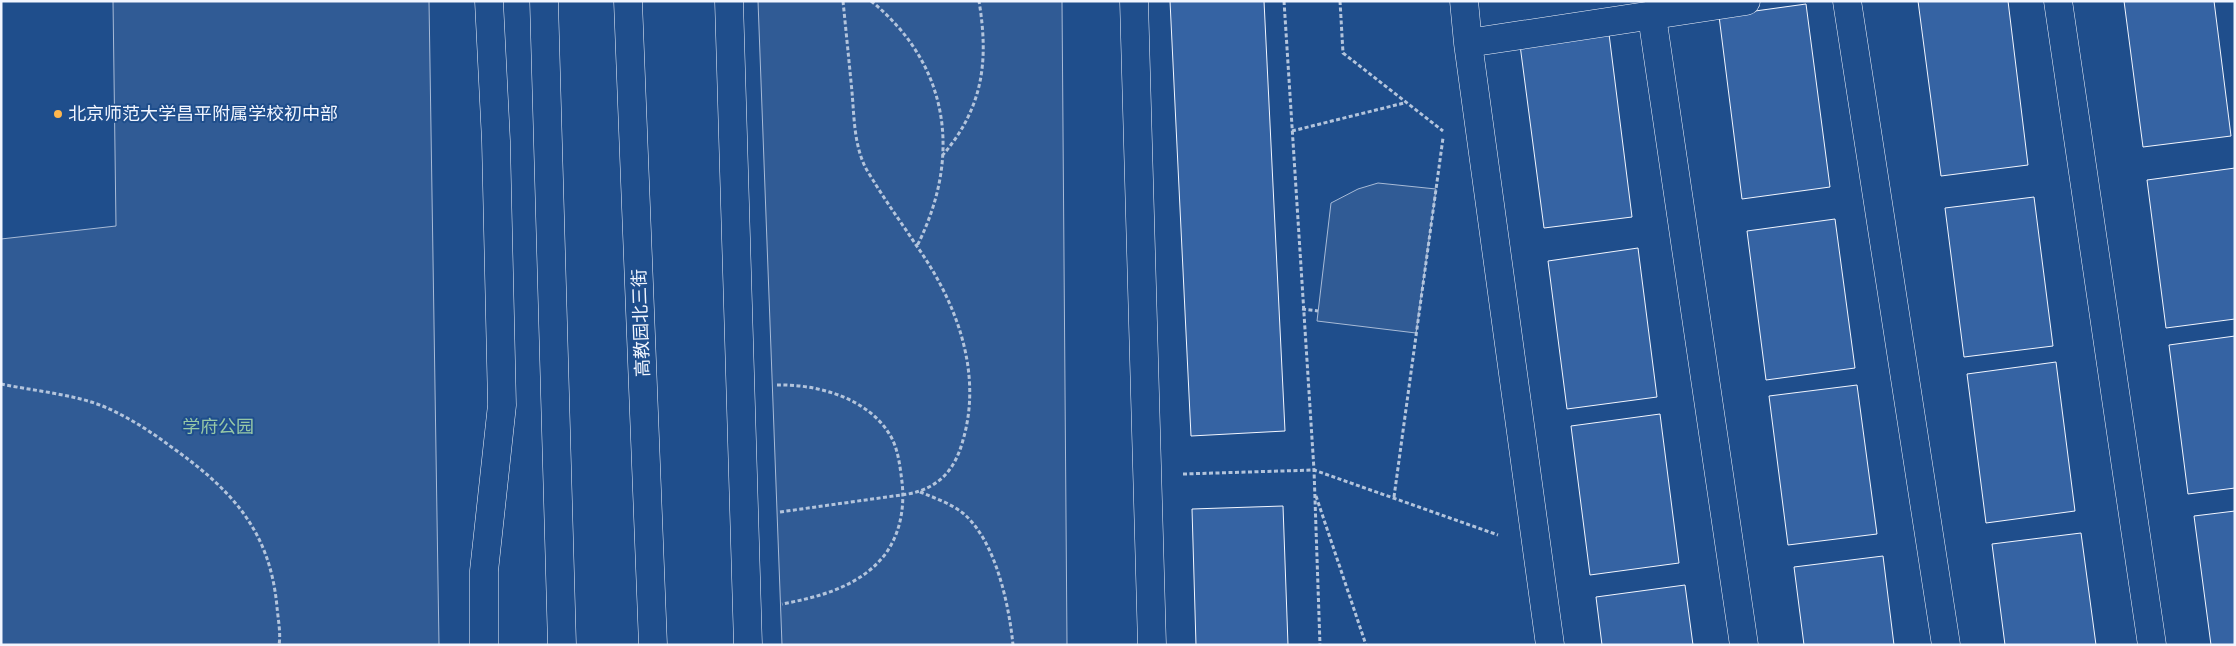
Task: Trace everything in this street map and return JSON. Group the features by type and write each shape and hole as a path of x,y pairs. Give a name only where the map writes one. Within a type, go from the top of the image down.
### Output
{"street":[{"path":"484,645 484,571 502,405 496,141 489,1"},
{"path":"544,1 562,645"},
{"name":"高教园北三街","path":"628,1 653,645"},
{"path":"729,1 748,645"},
{"path":"1134,1 1152,645"},
{"path":"1464,1 1468,43 1550,645"},
{"path":"1468,43 1746,1"},
{"path":"1847,1 1946,645"},
{"path":"2058,1 2152,645"},
{"path":"1652,16 1744,645"}],"path":[{"path":"774,513 904,495 919,492 938,483 958,459 965,434 970,397 969,367 960,331 947,298 917,246 898,221 863,164 854,118 843,1"},
{"path":"871,1 897,24 922,61 940,102 944,140 942,156 934,204 927,227 917,246"},
{"path":"942,156 967,122 978,96 982,75 983,42 979,1"},
{"path":"1284,1 1302,309 1314,470 1320,645"},
{"path":"1340,1 1343,53 1444,132"},
{"path":"1292,131 1405,103"},
{"path":"1394,497 1445,122"},
{"path":"1302,309 1318,311"},
{"path":"1,384 62,396 104,407 147,429 198,466 238,503 263,546 275,592 279,645"},
{"path":"769,386 798,385 819,389 852,400 867,411 890,434 896,446 904,495 899,530 883,558 861,577 819,595 778,605"},
{"path":"1147,475 1314,470 1499,535"},
{"path":"1315,491 1366,645"},
{"path":"919,492 943,501 964,514 981,534 1004,593 1011,620 1013,645"}],"shaded area":[{"name":"学府公园","path":"113,1 429,1 439,645 1,645 1,239 116,226"},
{"path":"758,1 1062,1 1067,645 782,645"},
{"path":"1378,183 1436,189 1416,333 1317,321 1331,203 1358,189"}],"building":[{"path":"1170,1 1264,1 1285,431 1191,436"},
{"path":"1918,1 2008,1 2028,165 1941,176"},
{"path":"2124,1 2214,1 2231,136 2143,147"},
{"path":"1806,4 1830,187 1742,199 1719,16"},
{"path":"1609,34 1632,217 1544,228 1520,45"},
{"path":"2235,168 2235,319 2166,328 2147,180"},
{"path":"2034,197 2053,346 1964,357 1945,208"},
{"path":"1835,219 1855,368 1766,380 1747,231"},
{"path":"1638,248 1657,397 1567,409 1548,261"},
{"path":"2235,336 2235,488 2188,494 2169,345"},
{"path":"2056,362 2075,511 1986,523 1967,374"},
{"path":"1857,385 1877,534 1788,545 1769,396"},
{"path":"1660,414 1679,563 1590,575 1571,426"},
{"path":"1283,506 1288,645 1196,645 1192,509"},
{"path":"2235,511 2235,645 2211,645 2194,516"},
{"path":"2081,533 2096,645 2005,645 1992,544"},
{"path":"1883,556 1894,645 1804,645 1794,567"},
{"path":"1685,585 1693,645 1602,645 1596,597"}],"place":[{"name":"北京师范大学昌平附属学校初中部","path":"58,114"}]}
